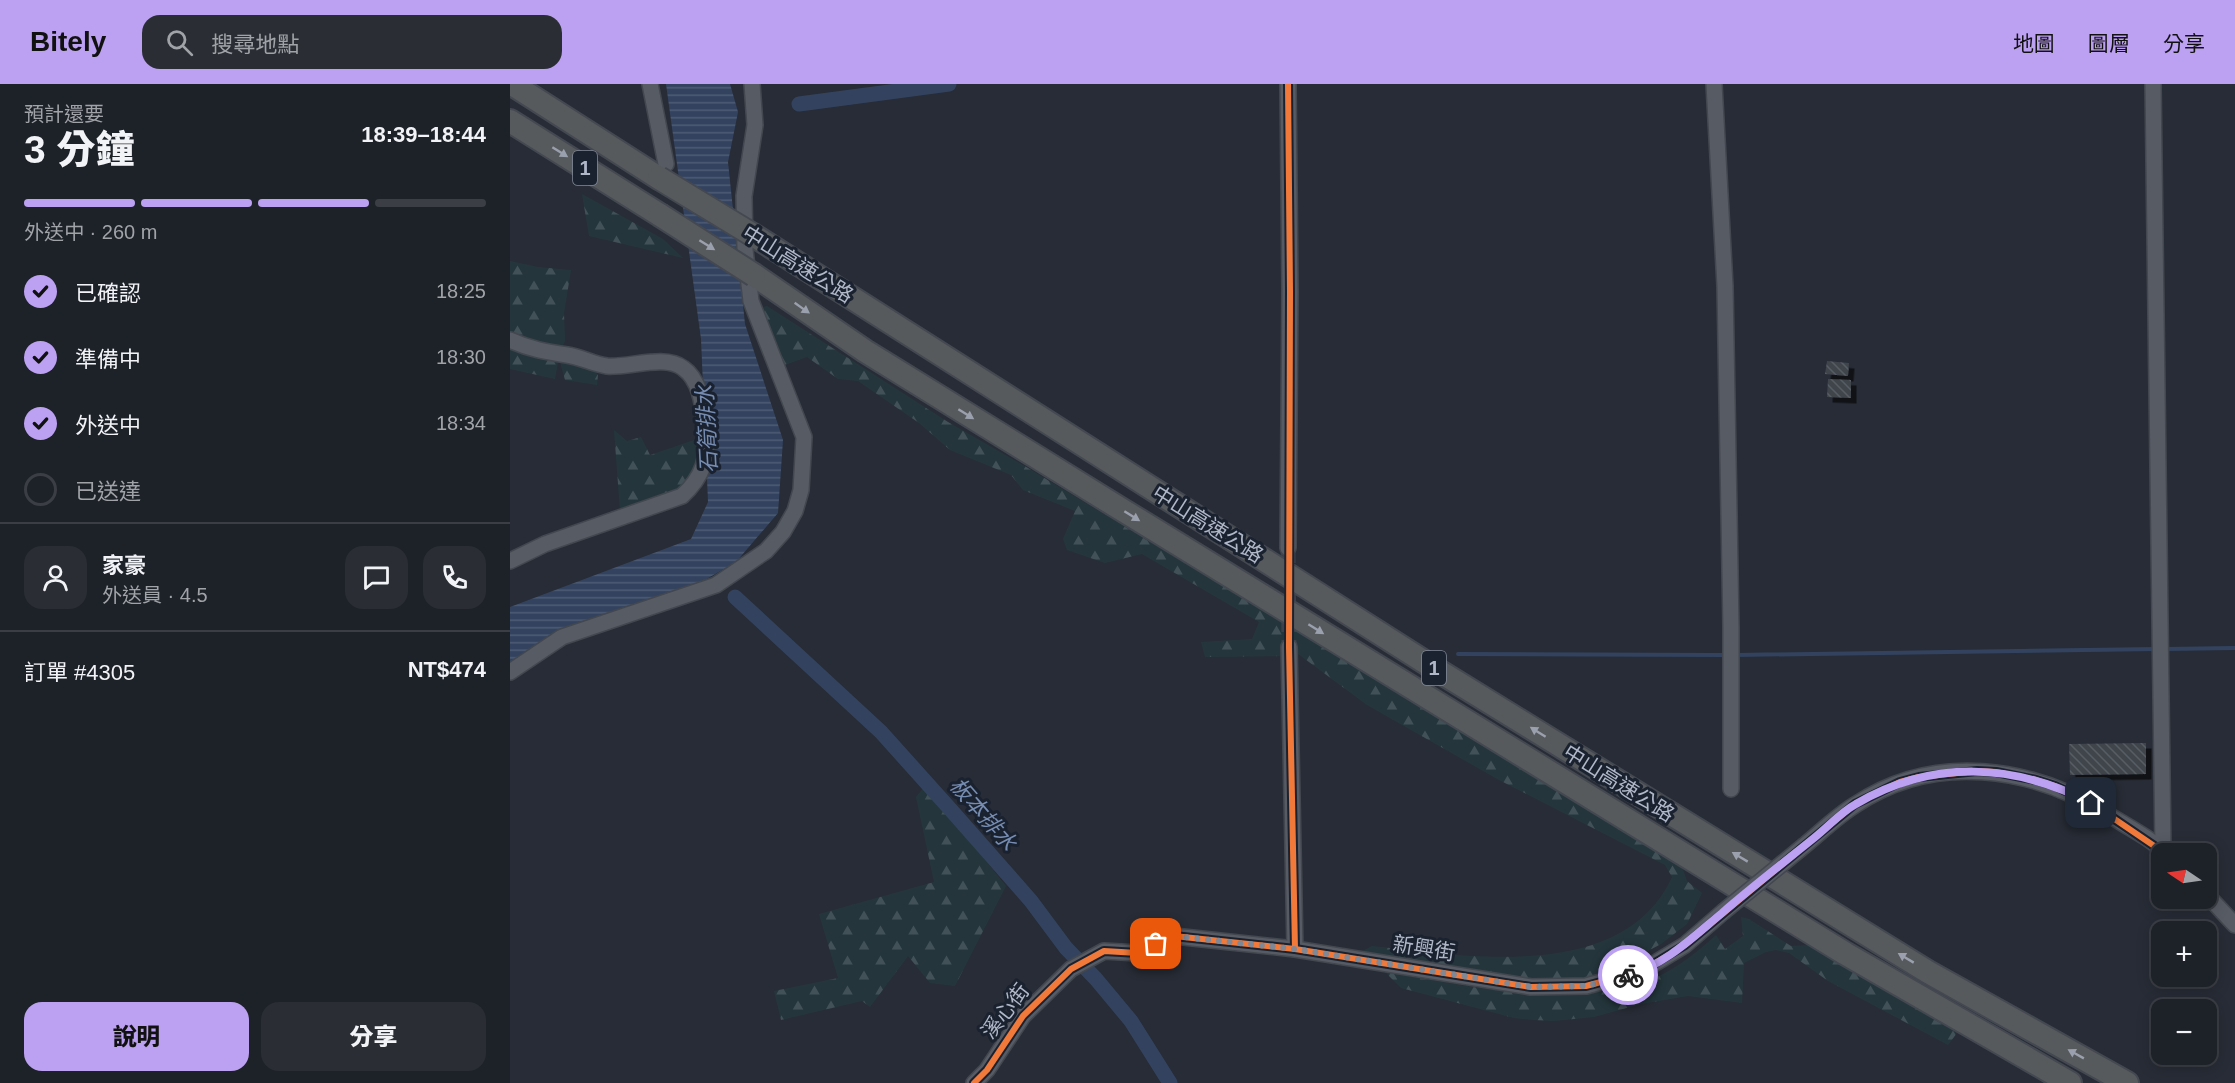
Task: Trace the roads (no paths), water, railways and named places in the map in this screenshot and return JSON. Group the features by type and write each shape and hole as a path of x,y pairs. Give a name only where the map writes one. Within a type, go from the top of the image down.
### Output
{"highway":[{"name":"中山高速公路","path":"512,84 662,171 753,235 1461,686 1928,972 2127,1083"},
{"name":"中山高速公路","path":"510,121 754,275 865,351 1134,517 1846,954 2070,1083"}],"street":[{"path":"650,84 662,171"},
{"path":"510,672 562,637 716,585 766,551 783,532 795,511 801,490 804,437 751,301 745,250 744,196 754,125 752,84"},
{"path":"1288,84 1290,291 1288,548"},
{"path":"1714,84 1725,286 1731,628 1731,789"},
{"path":"2153,84 2165,843"},
{"path":"510,340 543,352 569,355 601,365 621,366 653,362 681,366 690,374 699,389 708,447 701,472 682,496 545,544 510,561"},
{"path":"1289,647 1295,949"},
{"name":"新興街","path":"1103,951 1138,953 1174,936 1295,949 1531,987 1587,986 1642,971 1685,945 1855,804 1900,782 1938,773 1977,771 2016,775 2055,786 2091,803 2151,843"},
{"path":"2217,906 2235,925"},
{"name":"溪心街","path":"974,1083 987,1070 1023,1016 1072,968 1103,951"}],"water":[{"name":"石筍排水","path":"666,84 730,84 738,112 728,162 745,324 783,440 778,513 736,562 703,581 550,641 510,672 510,607 691,539 708,502 701,339"}],"waterway":[{"path":"799,104 949,84"},
{"name":"板本排水","path":"735,597 881,732 951,810 1031,901 1066,948 1131,1021 1170,1083"},
{"path":"2164,649 2235,648"},
{"path":"1735,655 2156,649"},
{"path":"1458,654 1727,655"}],"tunnel":[{"path":"1288,548 1289,647"}]}
